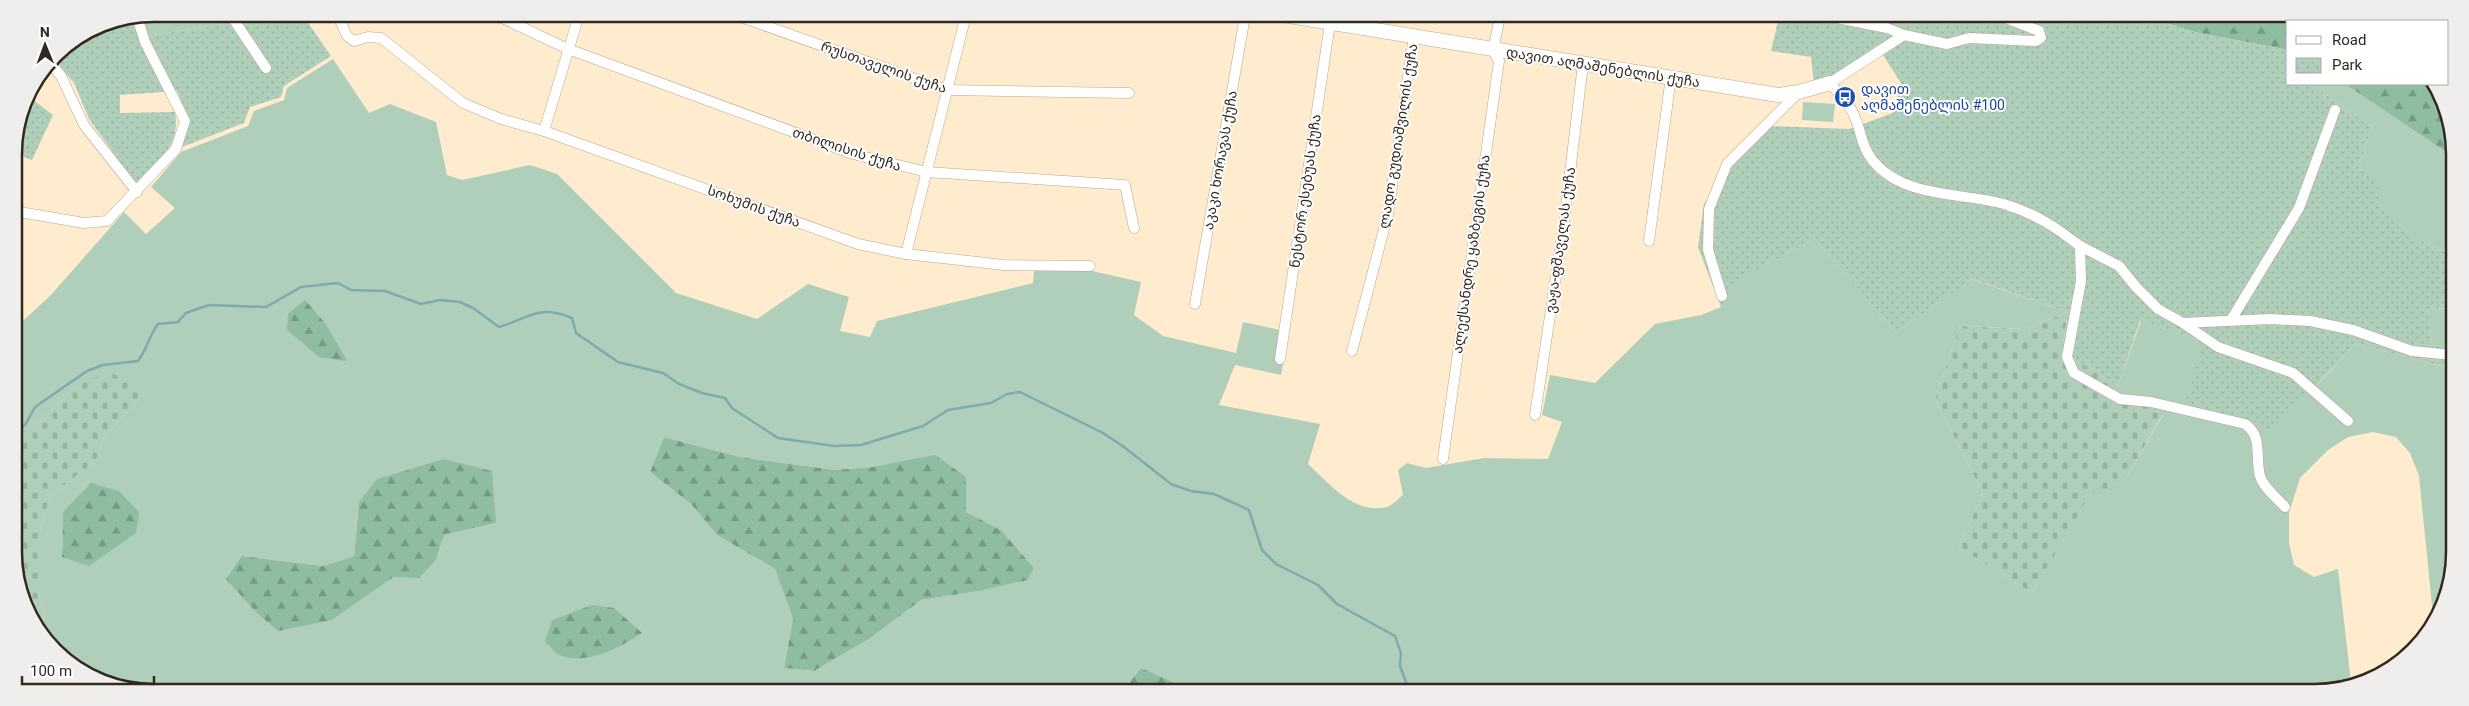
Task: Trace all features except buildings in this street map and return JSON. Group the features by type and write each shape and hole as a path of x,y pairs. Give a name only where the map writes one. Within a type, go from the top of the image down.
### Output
{"street":[{"path":"235,22 266,68"},
{"name":"სოხუმის ქუჩა","path":"341,22 347,36 354,41 368,37 381,38 463,103 501,119 544,131 858,244 906,254 1004,265 1090,266"},
{"name":"თბილისის ქუჩა","path":"511,22 568,49 853,154 927,172 1125,185 1134,228"},
{"path":"544,131 577,22"},
{"name":"რუსთაველის ქუჩა","path":"754,22 947,90 1129,93"},
{"path":"906,254 964,22"},
{"name":"აკაკი ხორავას ქუჩა","path":"1195,304 1244,22"},
{"name":"დავით აღმაშენებლის ქუჩა","path":"1324,22 1778,95 1799,92 1830,82 1904,35"},
{"path":"1493,50 1499,22"},
{"path":"1857,22 1947,44 1969,38 2036,41 2040,38 2039,31 2016,22"},
{"name":"ნესტორ ესებუას ქუჩა","path":"1280,359 1330,23"},
{"path":"23,213 84,223 107,221 137,192 176,149 185,121 145,42 139,24"},
{"name":"ლადო გუდიაშვილის ქუჩა","path":"1352,351 1388,214 1414,36"},
{"name":"ალექსანდრე ყაზბეგის ქუჩა","path":"1443,459 1499,61 1493,50"},
{"name":"ვაჟა-ფშაველას ქუჩა","path":"1535,415 1564,223 1583,64"},
{"path":"56,70 61,76 84,125 137,192"},
{"path":"1649,241 1671,77"},
{"path":"1830,82 1853,113 1861,140 1873,161 1896,180 1942,194 2003,204 2047,221 2080,246 2119,266 2136,287 2158,309 2183,323 2218,347 2293,373 2348,421"},
{"path":"1722,296 1708,250 1710,209 1727,164 1799,92"},
{"path":"2231,320 2299,208 2335,110"},
{"path":"2080,246 2081,281 2067,358 2074,373 2120,399 2151,402 2202,416 2245,424 2252,429 2256,439 2260,477 2285,507"},
{"path":"2183,323 2231,320 2310,321 2353,330 2412,351 2446,354"}],"green space":[{"path":"222,22 223,24 148,36 145,23"},
{"path":"222,22 308,22 331,56 284,86 281,97 250,107 244,123 182,147 189,119 177,91 120,95 120,113 175,112 175,135 171,144 160,160 136,184 89,119 74,83 63,70 70,70 70,53 89,40 104,33 120,27 145,23 148,36 223,24"},
{"path":"1778,22 2163,22 2194,32 2286,50 2286,85 2312,85 2372,127 2359,168 2385,186 2377,201 2410,234 2446,252 2446,308 2428,309 2432,345 2446,346 2446,367 2356,344 2272,431 2243,418 2184,409 2203,342 2140,321 2118,386 2062,351 2068,312 1972,279 1896,333 1815,239 1740,278 1721,307 1698,247 1704,204 1735,160 1768,126 1849,129 1893,113 1901,83 1877,46 1830,80 1814,84 1811,57 1771,51"},
{"path":"2163,22 2286,22 2286,50 2194,32"},
{"path":"333,59 369,113 390,104 436,122 447,175 462,180 530,165 557,174 676,293 757,319 808,284 849,297 840,331 870,337 877,321 1033,283 1034,270 1092,271 1141,282 1134,315 1163,336 1236,353 1243,322 1289,332 1281,375 1235,365 1219,405 1320,424 1308,464 1343,496 1353,502 1375,508 1387,507 1403,495 1398,470 1407,463 1426,468 1484,458 1548,459 1562,422 1542,415 1550,375 1595,383 1655,324 1701,315 1721,307 1739,278 1815,239 1896,333 1971,279 2068,312 2024,329 1960,326 1935,399 1983,493 1958,547 2032,593 2089,495 2125,480 2163,415 2118,386 2141,321 2317,385 2356,344 2446,367 2446,551 2442,586 2432,610 2419,476 2410,453 2396,437 2373,432 2348,437 2328,450 2300,478 2289,513 2289,543 2294,565 2314,577 2338,569 2351,678 2323,683 1177,684 1141,668 1128,684 155,684 120,679 89,666 74,656 47,627 40,599 40,530 51,495 96,461 104,438 146,391 76,386 52,411 22,432 23,321 51,295 124,212 146,234 175,208 151,187 181,152 248,126 254,111 284,100 287,88","holes":["664,437 740,457 835,470 873,467 966,477 966,512 1001,530 1034,568 1028,580 979,591 921,600 869,639 814,671 784,668 793,619 775,569 717,535 691,504 650,472","91,483 62,557 63,513","359,502 496,523 444,535 436,560 419,577 394,577 332,620 242,556 323,566 354,556"]},
{"path":"2312,85 2346,85 2446,152 2446,252 2410,234 2377,201 2384,186 2359,168 2372,127"},
{"path":"2346,85 2426,85 2433,96 2444,129 2446,152"},
{"path":"34,101 53,115 32,160 23,156 23,146 27,120"},
{"path":"1803,102 1835,104 1833,122 1802,120"},
{"path":"305,300 326,324 347,361 319,357 287,330 288,314"},
{"path":"2446,308 2446,346 2432,345 2428,309"},
{"path":"2068,312 2062,351 2163,414 2125,480 2089,496 2032,593 1958,547 1983,493 1935,399 1960,326 2024,329"},
{"path":"110,372 146,391 104,438 96,461 51,495 40,530 40,599 47,627 36,610 25,577 22,551 22,432 52,411 76,386"},
{"path":"664,437 740,457 835,470 873,467 935,455 966,477 966,512 1001,530 1034,568 1028,580 979,591 921,600 869,639 814,671 784,668 793,619 775,569 717,535 691,504 650,472"},
{"path":"444,459 492,471 496,523 444,535 436,560 419,578 394,577 332,620 278,631 256,612 226,579 242,556 323,566 354,556 359,502 377,479"},
{"path":"91,483 119,491 139,512 136,533 89,566 62,557 63,512"},
{"path":"592,605 614,608 642,633 614,649 583,658 562,656 545,642 552,620"},
{"path":"1141,668 1177,684 1128,684"}],"waterway":[{"path":"22,427 35,407 87,371 103,365 138,361 158,324 178,322 186,313 209,305 266,307 301,287 338,283 351,290 385,291 421,304 440,300 460,302 473,308 499,327 542,312 551,312 572,318 576,333 618,362 663,373 679,384 702,393 725,398 732,408 778,438 834,446 861,445 923,426 948,410 991,403 1007,394 1020,392 1103,433 1171,484 1191,491 1214,494 1249,510 1262,550 1276,564 1318,585 1337,604 1395,636 1401,653 1400,666 1407,683"}],"place":[{"name":"დავით აღმაშენებლის #100","path":"1845,97"}]}
